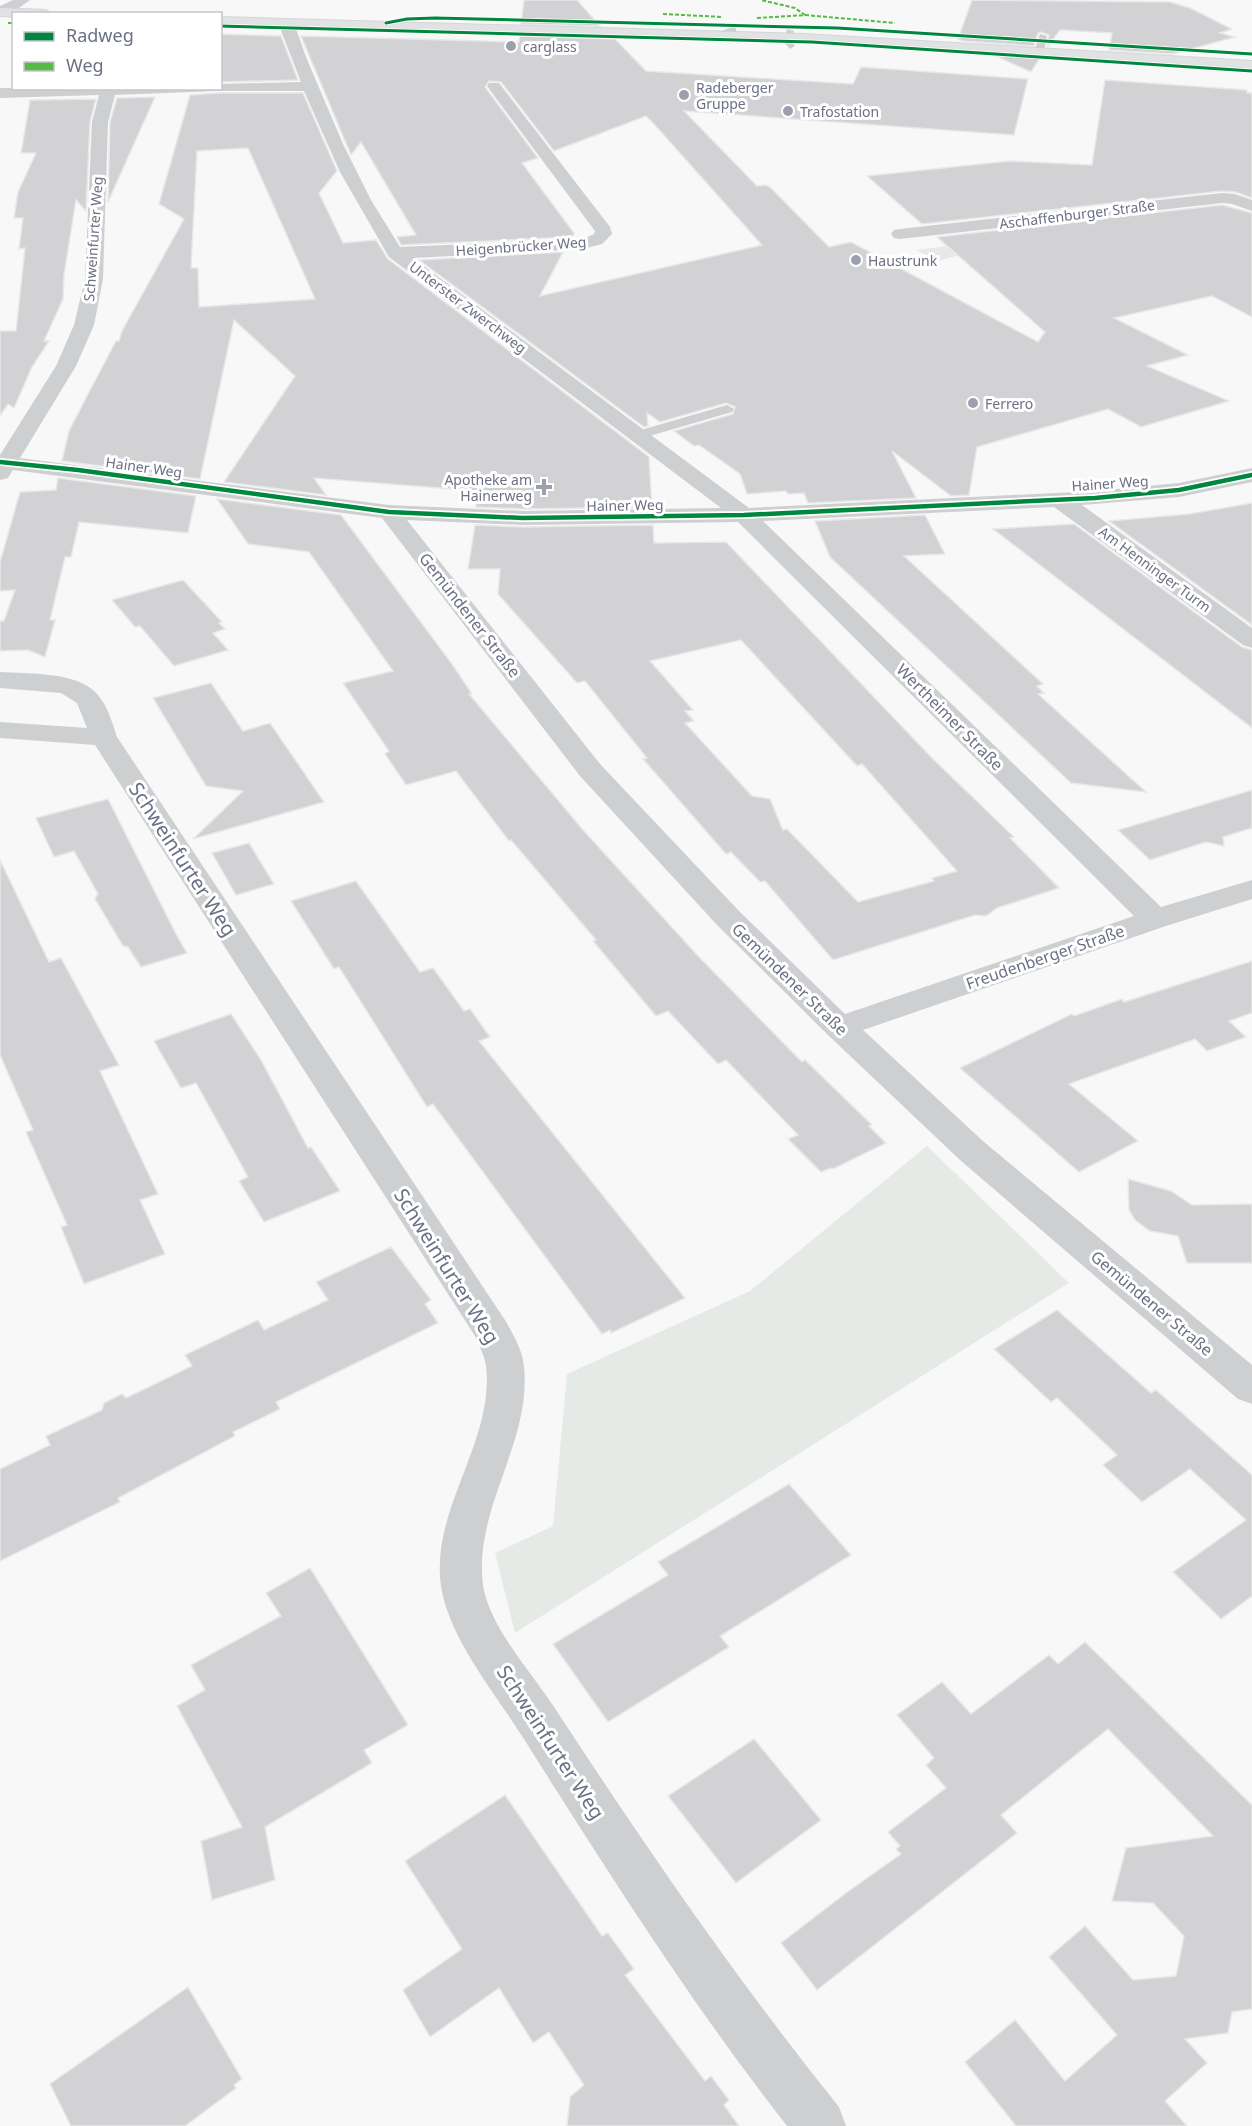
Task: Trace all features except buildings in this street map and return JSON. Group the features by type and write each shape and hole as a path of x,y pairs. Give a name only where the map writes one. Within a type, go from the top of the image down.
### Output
{"main road":[{"path":"0,11 18,12"},
{"path":"222,21 1041,44 1252,59"},
{"path":"379,25 453,22 733,30 790,38"},
{"path":"1041,44 1252,66"}],"street":[{"path":"0,11 23,0"},
{"name":"Unterster Zwerchweg","path":"287,23 286,28 328,131 395,253 744,515"},
{"path":"222,88 310,86"},
{"name":"Heigenbrücker Weg","path":"395,253 583,244 594,242 603,235 604,231 494,86"},
{"path":"0,93 143,90"},
{"name":"Schweinfurter Weg","path":"2,466 66,366 87,315 93,279 100,122 108,91"},
{"name":"Aschaffenburger Straße","path":"900,234 1222,198 1235,199 1252,206"},
{"name":"Hainer Weg","path":"2,466 88,471 389,512 533,518 744,515 1095,498 1179,490 1252,476"},
{"name":"Am Henninger Turm","path":"1058,499 1252,640"},
{"name":"Gemündener Straße","path":"389,512 590,770 729,919 839,1027 972,1151 1252,1388"},
{"name":"Wertheimer Straße","path":"744,515 1155,919"},
{"name":"Schweinfurter Weg","path":"0,680 64,686 79,690 89,700 104,737 492,1331 505,1364 505,1401 464,1544 462,1585 476,1626 690,1952 766,2059 820,2126"},
{"path":"0,730 104,737"},
{"name":"Freudenberger Straße","path":"839,1027 1155,919 1252,889"}],"lane":[{"path":"711,36 733,30"},
{"path":"639,435 727,409"}],"shaded area":[{"path":"956,245 967,253 938,261 916,250"},
{"path":"927,1146 1069,1283 515,1633 495,1553 553,1526 567,1374 750,1291"}],"marked path":[{"path":"757,18 805,15 795,8 761,0"},
{"path":"663,14 723,17"},
{"path":"805,15 895,23"}],"cycle path":[{"path":"386,23 407,19 435,18 837,28 1252,54"},
{"path":"222,26 812,42 1252,71"},
{"path":"0,462 78,470 389,512 523,518 744,515 1095,498 1179,490 1252,475"}],"place":[{"name":"carglass","path":"511,46"},
{"name":"Radeberger Gruppe","path":"684,95"},
{"name":"Trafostation","path":"788,111"},
{"name":"Haustrunk","path":"856,260"},
{"name":"Ferrero","path":"973,403"},
{"name":"Apotheke am Hainerweg","path":"544,487"}]}
